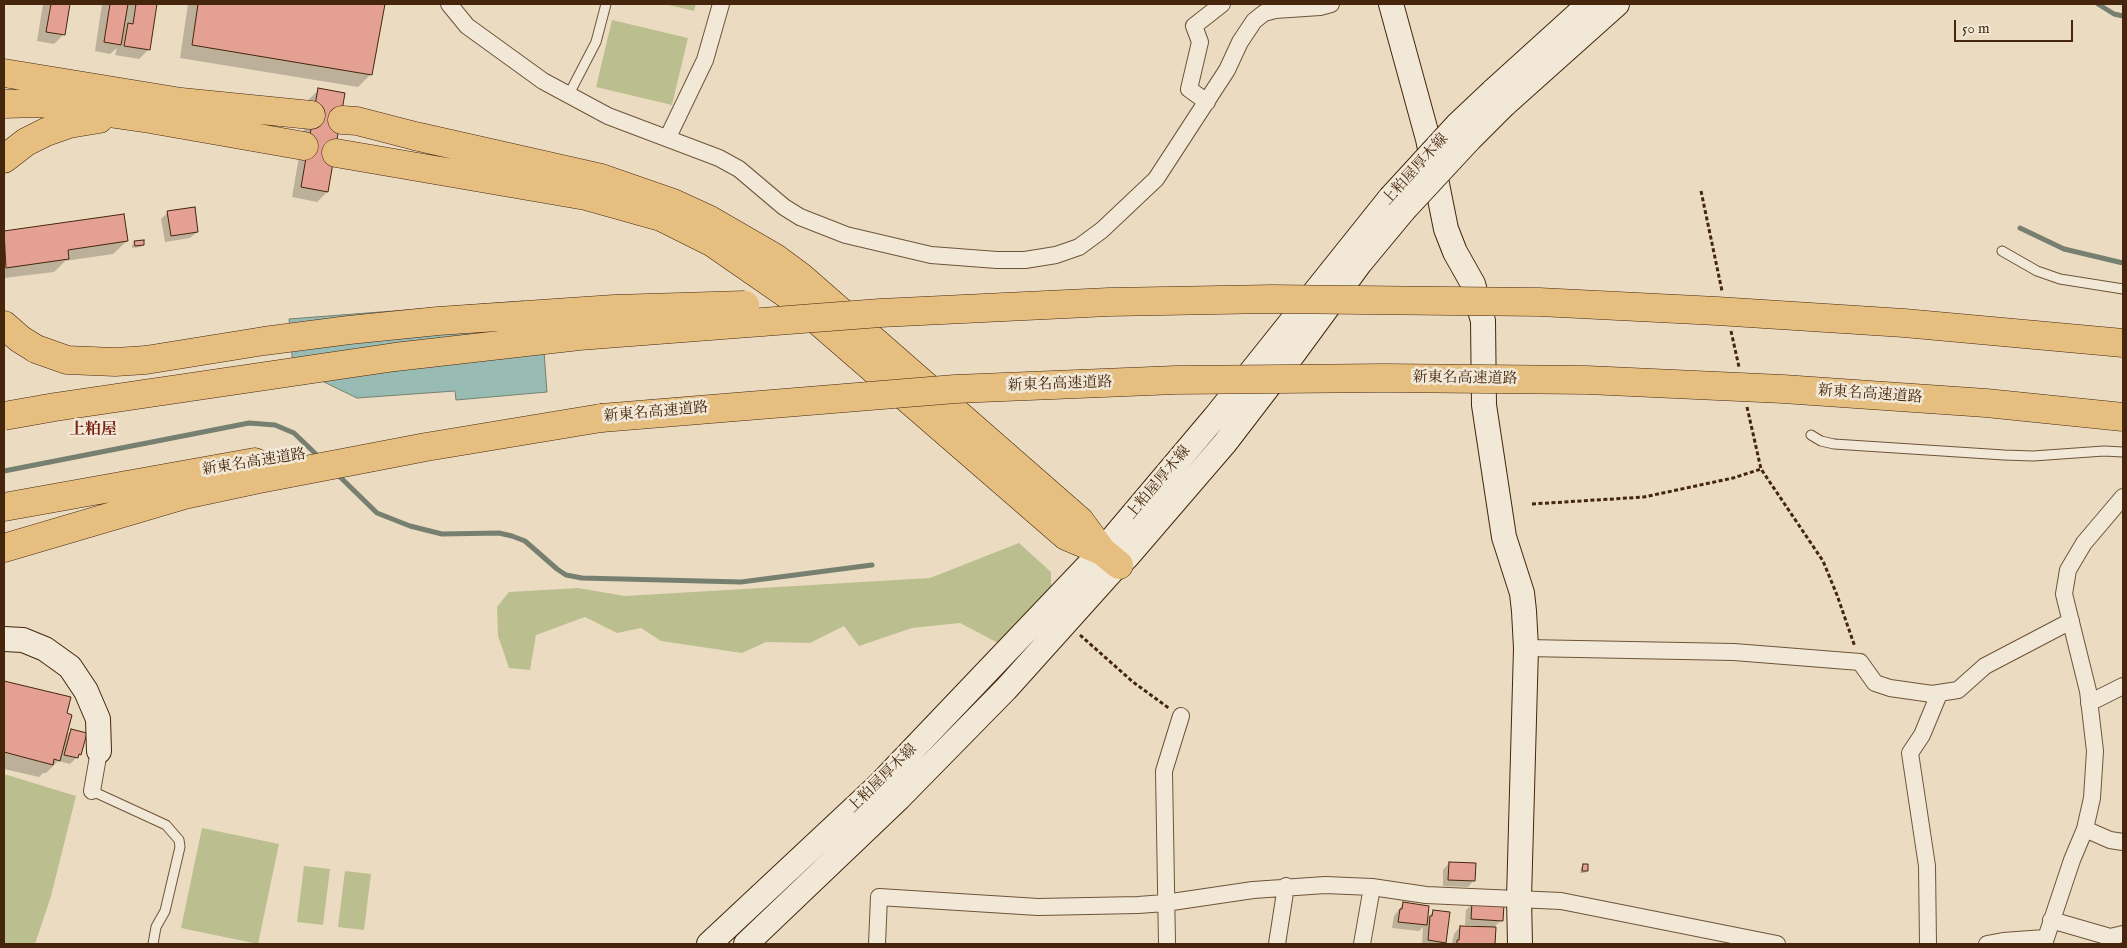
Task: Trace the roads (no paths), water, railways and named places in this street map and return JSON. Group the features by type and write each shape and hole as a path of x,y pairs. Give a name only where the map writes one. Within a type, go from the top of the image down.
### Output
{"highway":[{"path":"4,73 181,102 312,115"},
{"path":"4,82 40,80"},
{"path":"4,104 39,104 150,119 304,146"},
{"path":"4,159 26,142 46,132 69,124 117,117 150,119"},
{"path":"342,120 357,121 601,178 673,203 710,220 774,257 801,277 852,336 1110,558"},
{"path":"336,153 586,196 661,217 713,244 852,336"},
{"path":"4,325 20,339 36,349 67,360 115,362 146,360 264,341 349,330 524,314 614,309 949,301 1109,302 1272,299 1549,303 1904,323 2123,344"},
{"path":"4,416 395,357 579,336 880,313 1109,302"},
{"name":"新東名高速道路","path":"4,507 245,464 401,441 601,418 964,389 1176,380 1374,378 1587,380 1783,389 1986,403 2123,417"},
{"path":"4,548 184,495 258,478 426,447 601,418"}],"main road":[{"path":"1392,4 1428,139 1446,229 1455,252 1473,284 1483,321 1484,405 1504,536 1522,593 1526,648 1519,898 1520,944"},
{"name":"上粕屋厚木線","path":"709,944 879,785 1225,444 1360,263 1397,204 1470,139 1498,98 1589,4"},
{"name":"上粕屋厚木線","path":"1498,98 1617,4"},
{"name":"上粕屋厚木線","path":"746,944 906,791 1006,689 1110,558"},
{"path":"4,639 23,640 45,649 70,667 86,691 98,719 99,750"}],"street":[{"path":"449,4 457,17 467,26 568,96 608,116 668,137 719,158 756,182 784,207 800,216 846,235 931,255 978,260 1025,260 1056,255 1079,247 1102,230 1156,178 1207,102 1254,21 1264,13 1274,10 1320,7 1331,4"},
{"path":"668,137 705,60 722,4"},
{"path":"1207,102 1189,89 1200,42 1194,26 1222,4"},
{"path":"1987,944 2003,941 2045,941 2084,829 2092,798 2095,751 2089,703 2064,594 2068,570 2084,543 2123,497"},
{"path":"1526,648 1734,652 1860,662 1875,683 1890,688 1939,694 1958,690 1985,666 2071,621"},
{"path":"2089,703 2123,686"},
{"path":"1928,944 1927,866 1910,753 1930,717 1939,694"},
{"path":"1166,944 1164,771 1180,716"},
{"path":"92,791 99,750"},
{"path":"2084,829 2110,840 2123,842"},
{"path":"877,944 879,897 1038,907 1165,903 1286,886 1325,885 1372,887 1426,895 1561,901 1776,944"},
{"path":"1277,944 1286,886"},
{"path":"1362,944 1372,887"},
{"path":"2051,920 2110,937 2123,934"}],"lane":[{"path":"568,96 596,42 606,4"},
{"path":"2002,251 2037,270 2060,279 2123,289"},
{"path":"1811,435 1821,441 1834,444 2004,455 2032,456 2104,451 2123,452"},
{"path":"92,791 166,825 179,840 180,847 165,911 156,927 153,944"}],"water":[{"path":"523,301 542,324 547,392 456,400 455,391 357,398 293,367 289,319"}],"waterway":[{"path":"2098,4 2114,14 2123,16"},
{"path":"2020,228 2064,249 2123,263"},
{"path":"4,471 249,423 275,425 294,433 321,459"},
{"path":"336,473 377,513 410,526 442,534 499,533 512,536 525,541 566,575 582,578 741,582 872,565"}],"district":[{"name":"上粕屋","path":"93,431"}]}
